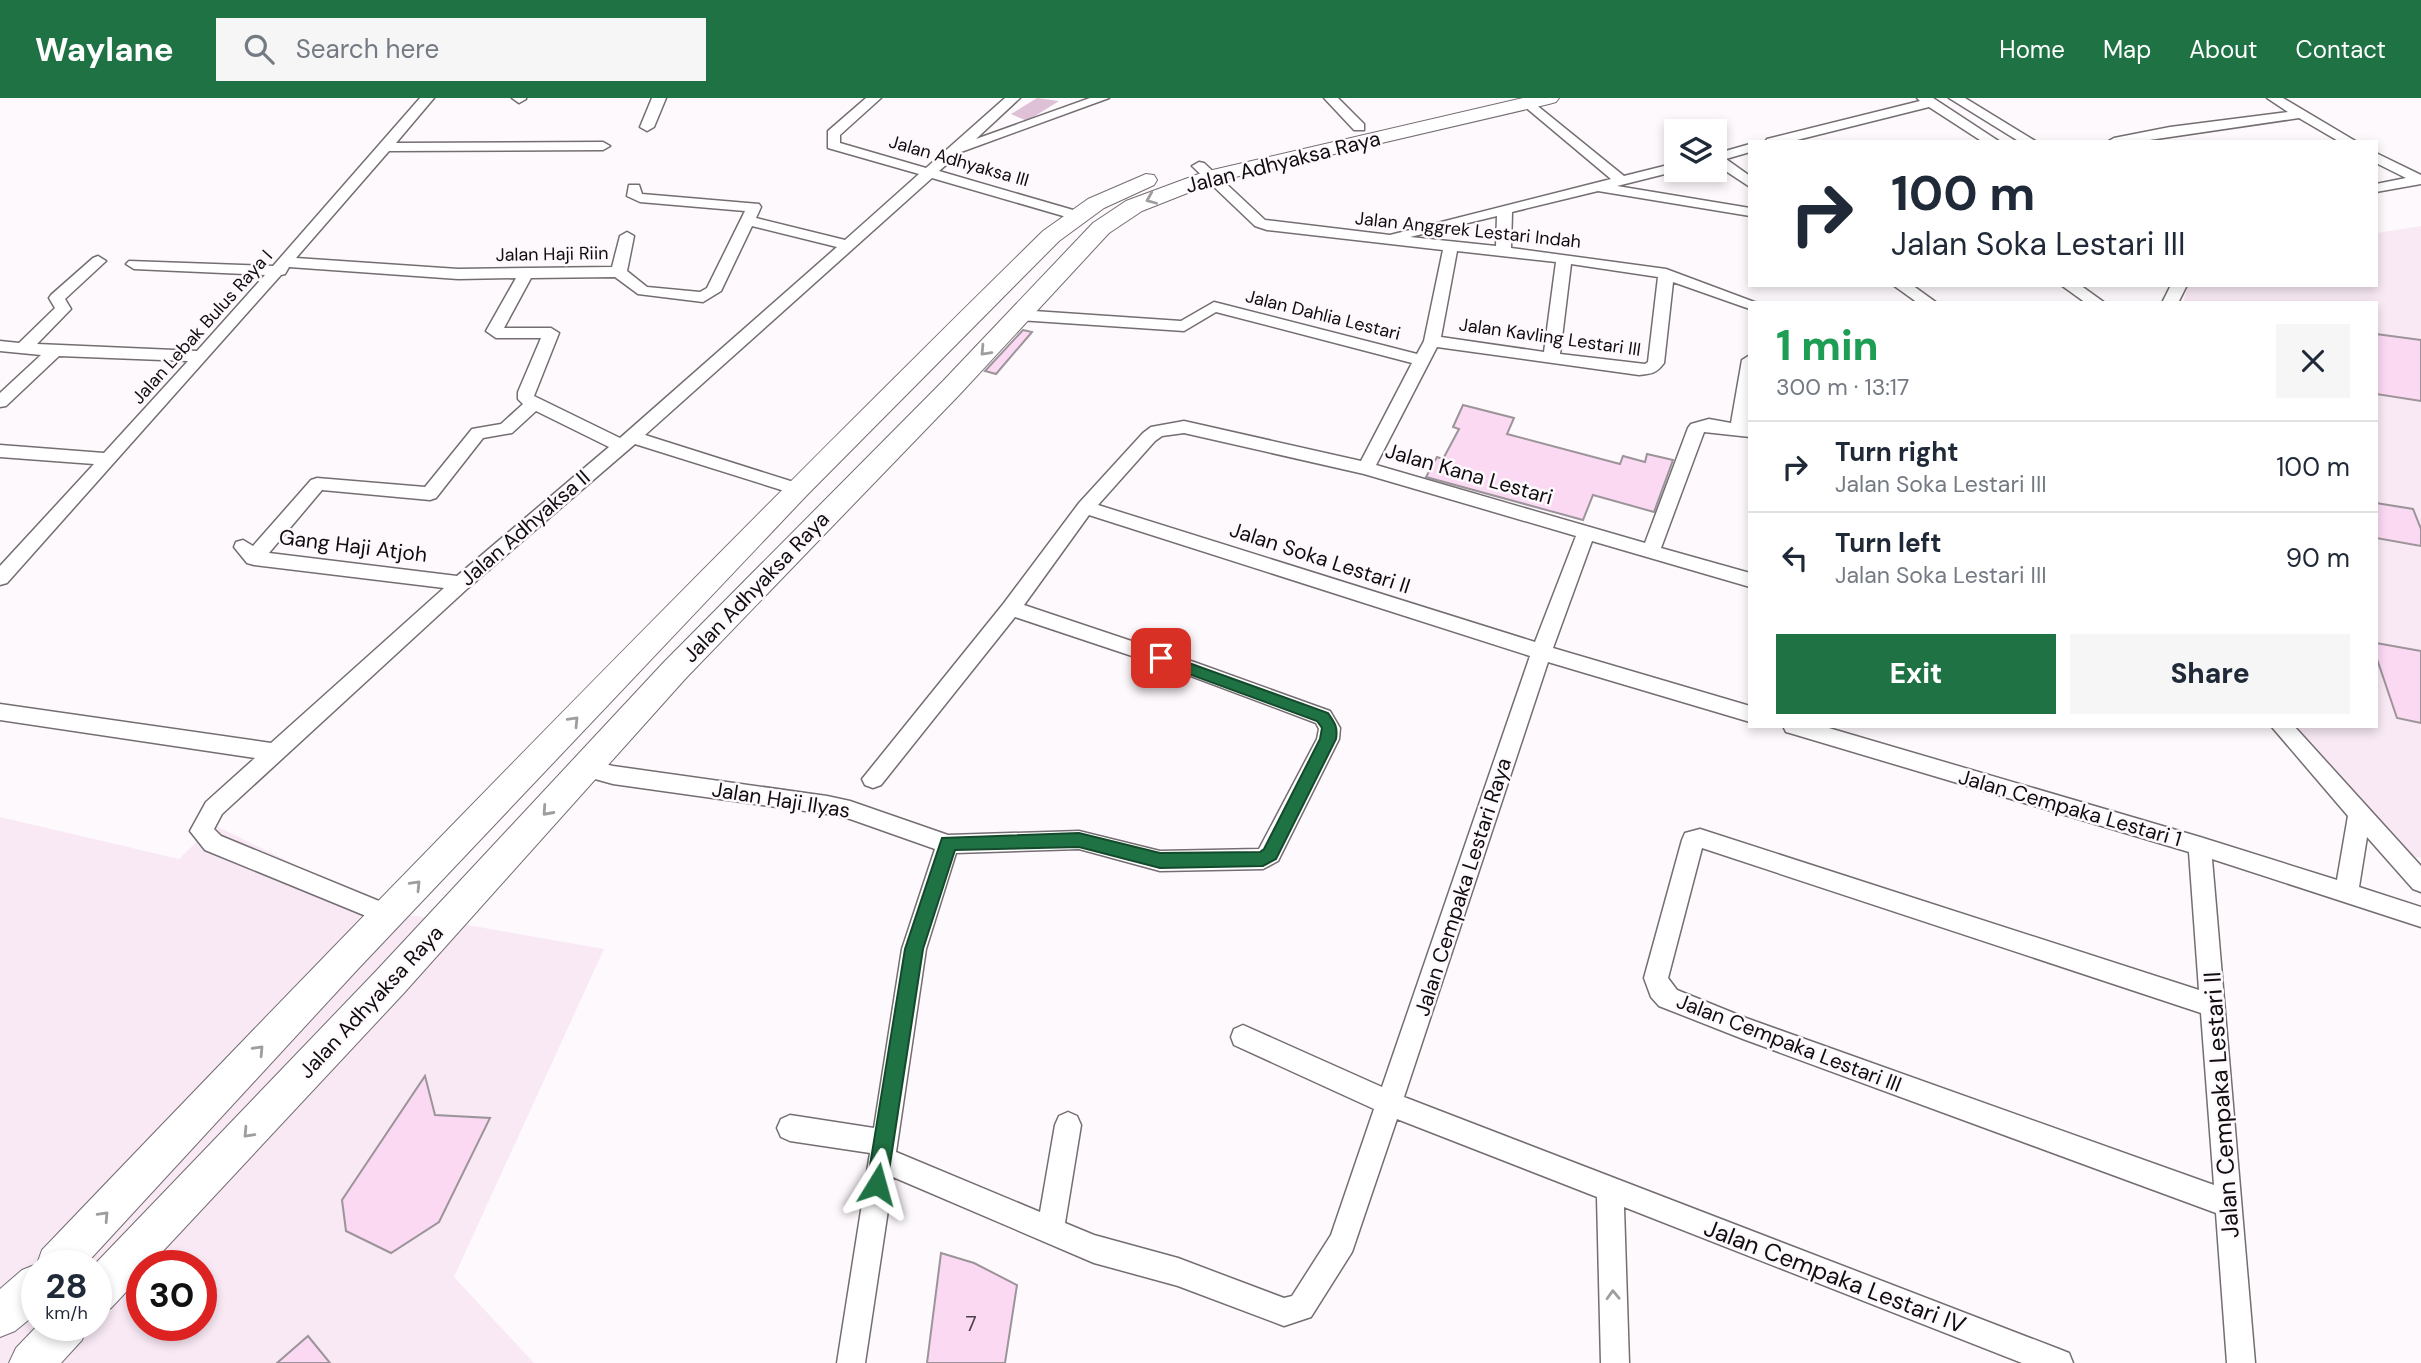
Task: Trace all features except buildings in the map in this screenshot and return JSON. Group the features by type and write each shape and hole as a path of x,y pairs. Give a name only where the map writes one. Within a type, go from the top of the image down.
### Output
{"main road":[{"name":"Jalan Adhyaksa Raya","path":"112,1276 390,982 675,670 952,387 1101,228 1134,206 1205,171 1359,127 1480,98"},
{"name":"Jalan Adhyaksa Raya","path":"71,1250 797,489 1075,215 1100,200 1145,180 1205,171 1539,100"},
{"path":"913,374 952,387"},
{"path":"0,1316 21,1298"},
{"path":"31,1363 52,1341"}],"street":[{"name":"Jalan Lebak Bulus Raya I","path":"0,578 283,266 427,98"},
{"path":"647,127 659,98"},
{"name":"Jalan Adhyaksa III","path":"874,98 833,134 833,145 1075,215"},
{"name":"Jalan Adhyaksa II","path":"388,915 213,843 201,831 214,807 461,583 626,441 1013,98"},
{"path":"1331,98 1359,127"},
{"path":"1956,98 2027,140"},
{"path":"2274,98 2346,140"},
{"path":"954,151 1091,99"},
{"path":"1539,100 1620,180"},
{"path":"1779,140 1927,100 1990,140"},
{"path":"2124,140 2170,131 2301,114"},
{"path":"1814,130 1831,140"},
{"path":"385,147 603,146"},
{"path":"1727,155 1748,149"},
{"path":"2378,158 2420,180"},
{"path":"1727,167 1748,182"},
{"path":"1380,240 1664,170"},
{"name":"Jalan Anggrek Lestari Indah","path":"1205,171 1260,223 1380,240 1564,258 1666,274 1748,303"},
{"path":"2378,188 2420,180"},
{"path":"1594,187 1748,212"},
{"path":"634,188 634,196 640,198 752,206 754,209 749,221 847,245"},
{"path":"1503,252 1505,210"},
{"name":"Jalan Haji Riin","path":"134,264 283,266 458,274 619,272 643,292 703,297 713,291 749,221"},
{"path":"619,272 627,236"},
{"path":"1366,468 1432,341 1451,247"},
{"path":"1552,356 1564,258"},
{"path":"21,349 43,331 63,309 57,298 98,261"},
{"path":"526,273 494,332 551,333 526,392 531,401 626,441 797,489"},
{"name":"Jalan Kavling Lestari III","path":"1432,341 1639,370 1650,369 1656,363 1666,274"},
{"path":"1905,287 1926,301"},
{"path":"2072,287 2095,301"},
{"name":"Jalan Dahlia Lestari","path":"1019,315 1184,326 1214,307 1423,361"},
{"path":"0,346 55,351 199,356"},
{"path":"0,402 55,351"},
{"path":"1650,553 1697,428 1709,425 1744,430 1748,388"},
{"name":"Gang Haji Atjoh","path":"461,583 249,553 317,484 430,494 478,433 506,429 531,401"},
{"name":"Jalan Kana Lestari","path":"1085,507 1149,437 1157,431 1184,428 1366,468 1748,579"},
{"path":"0,452 109,459"},
{"path":"873,779 1011,608 1085,507"},
{"name":"Jalan Soka Lestari II","path":"1085,507 1541,652"},
{"name":"Jalan Cempaka Lestari Raya","path":"790,1128 882,1150 1094,1249 1178,1272 1284,1312 1301,1307 1342,1242 1391,1104 1541,652 1586,533"},
{"path":"851,1363 914,949 948,844 1079,840 1160,861 1263,859 1270,854 1328,739 1330,728 1323,717 1011,608"},
{"path":"1541,652 1748,713"},
{"path":"0,712 275,752"},
{"name":"Jalan Cempaka Lestari 1","path":"1800,728 2200,846 2421,916"},
{"path":"2283,728 2421,882"},
{"name":"Jalan Haji Ilyas","path":"585,768 614,775 850,810 948,844"},
{"path":"2347,891 2360,812"},
{"name":"Jalan Cempaka Lestari III","path":"2214,1006 1700,838 1693,840 1656,978 1660,989 1668,998 1743,1028 2228,1204"},
{"name":"Jalan Cempaka Lestari II","path":"2200,846 2241,1363"},
{"name":"Jalan Cempaka Lestari IV","path":"1243,1037 1391,1104 2059,1363"},
{"path":"1051,1231 1068,1125"},
{"path":"1610,1189 1615,1363"}],"shaded area":[{"path":"1037,98 1059,101 1027,121 1011,114"},
{"path":"2421,226 2421,857 2405,860 2283,728 2378,728 2378,301 2184,301 2187,287 2378,287 2378,233"},
{"path":"0,817 179,859 214,825 393,912 604,949 454,1277 534,1363 0,1363"}],"route":[{"path":"877,1184 914,949 948,844 1079,840 1160,861 1263,859 1270,854 1328,739 1330,728 1323,717 1161,658"}]}
